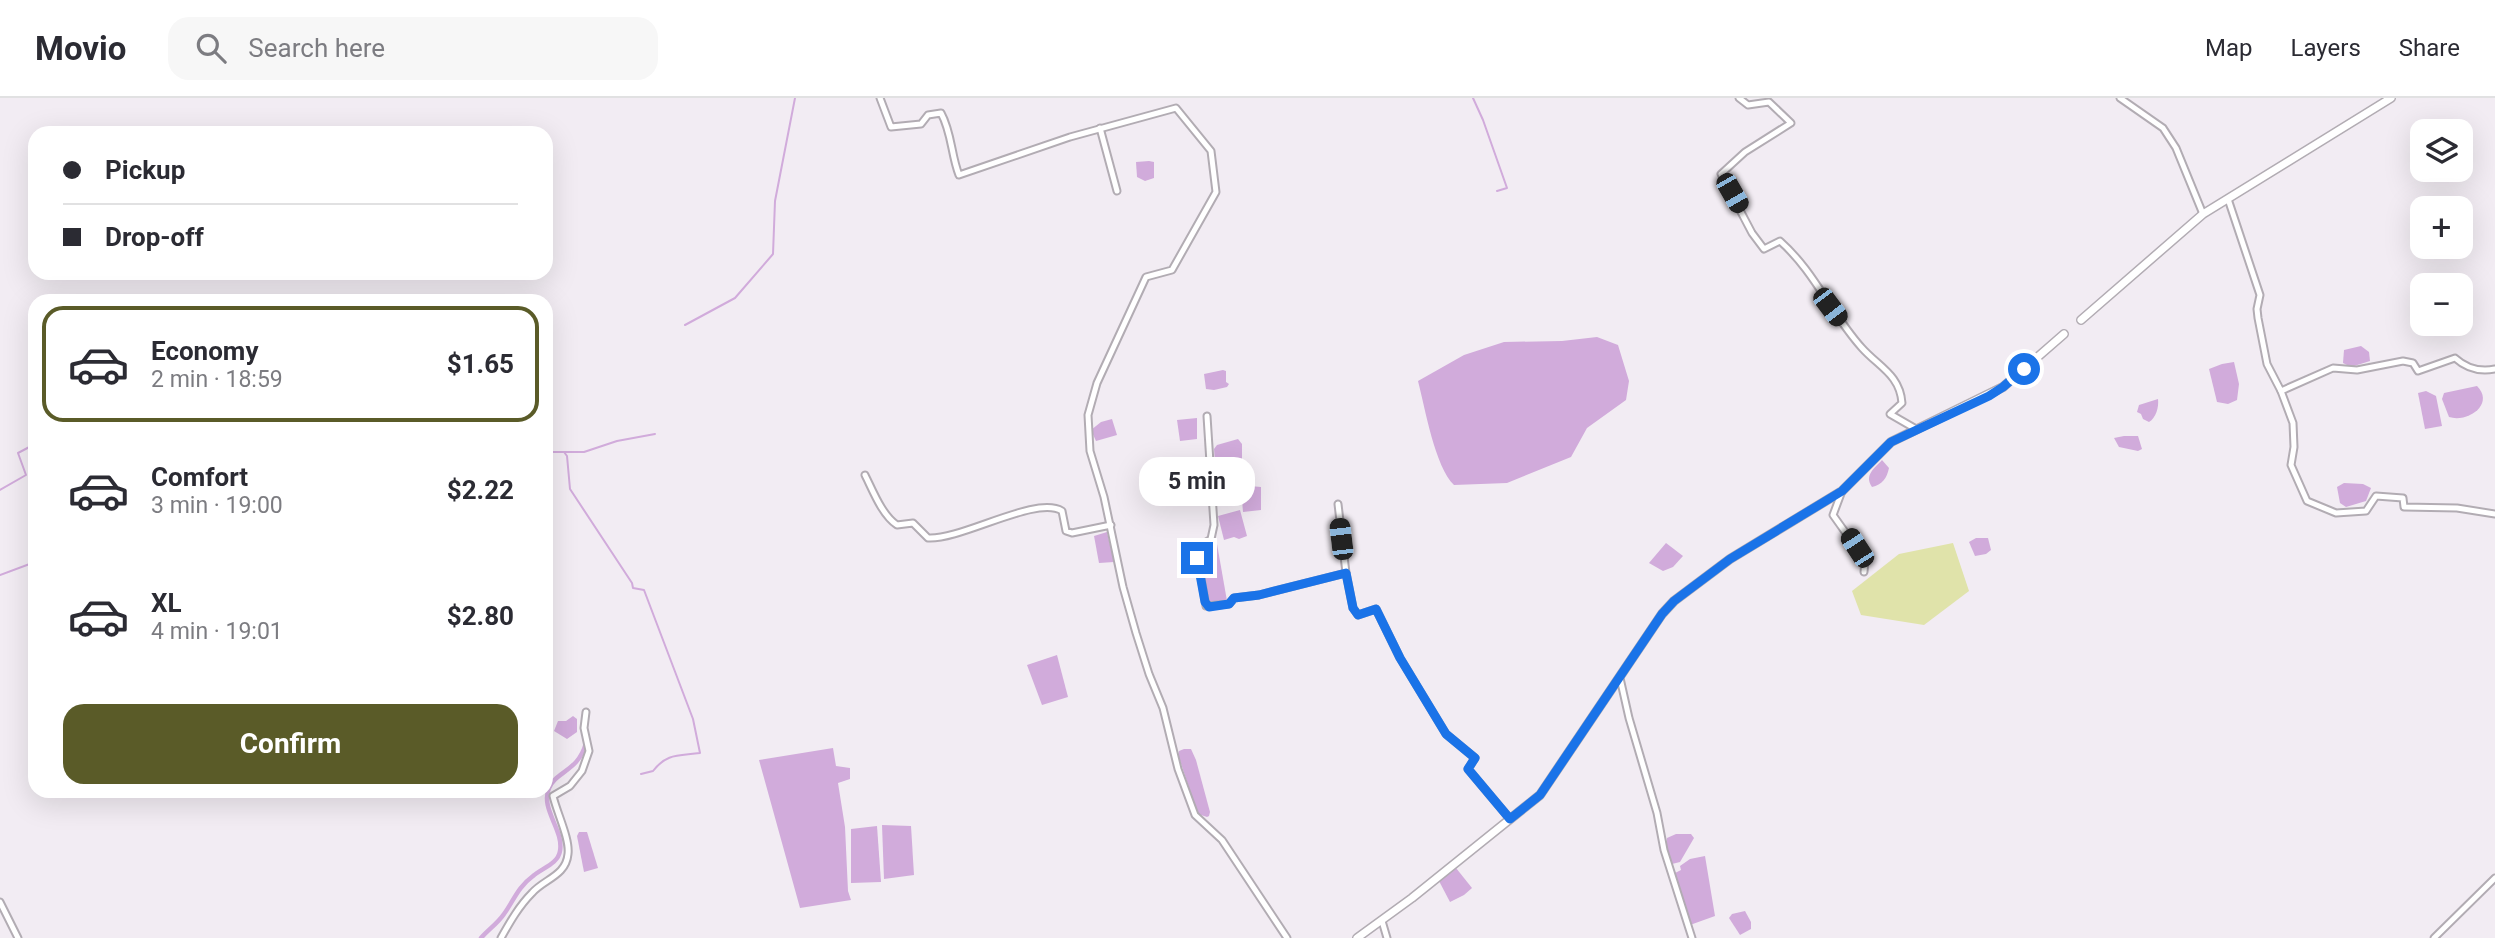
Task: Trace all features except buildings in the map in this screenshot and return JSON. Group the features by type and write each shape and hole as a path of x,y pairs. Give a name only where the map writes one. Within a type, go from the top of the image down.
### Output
{"main road":[{"path":"2081,320 2203,214 2391,98"},
{"path":"1357,938 1540,795 1662,614 1674,601 1730,559 1842,491 1891,442 1963,409 2003,387 2064,334"}],"street":[{"path":"880,98 891,127 921,124 928,115 941,113 950,135 953,161 959,175 1100,128 1175,108 1211,151 1216,192 1172,270 1146,277 1097,383 1088,415 1090,451 1136,633 1163,708 1178,769 1195,815 1222,840 1287,938"},
{"path":"1740,98 1748,104 1769,102 1791,122 1745,152 1721,174 1752,233 1764,249 1780,241 1789,249 1863,349 1899,384 1902,403 1890,414 1916,429"},
{"path":"2120,98 2163,128 2176,148 2203,214"},
{"path":"1100,128 1117,191"},
{"path":"2228,199 2260,295 2257,309 2267,364 2293,423 2294,447 2291,465 2307,501 2336,513 2366,511 2376,496 2403,498 2404,508 2457,508 2495,514"},
{"path":"2281,391 2333,368 2357,370 2403,361 2413,363 2418,371 2455,358 2463,366 2486,371 2495,369"},
{"path":"1207,416 1214,525 1210,539 1203,544 1195,543 1206,606 1229,604 1234,598 1259,595 1346,573"},
{"path":"865,475 892,522 897,525 913,523 928,538 956,534 1017,512 1052,508 1062,511 1066,531 1072,533 1111,526"},
{"path":"1842,491 1833,515 1867,559 1864,572"},
{"path":"1338,505 1353,608 1358,615 1376,609 1400,658 1446,734 1475,758 1468,769 1510,819"},
{"path":"1619,678 1657,813 1664,850 1692,938"},
{"path":"501,938 534,890 562,870 568,856 567,842 553,796 570,786 582,771 589,751 584,728 586,712"},
{"path":"2434,938 2495,878"},
{"path":"0,902 18,938"},
{"path":"1382,921 1387,938"}],"green space":[{"path":"1953,543 1969,591 1924,625 1861,615 1852,591 1899,554"}],"shaded area":[{"path":"1136,162 1154,162 1154,178 1145,181 1137,177"},
{"path":"1597,337 1618,345 1629,381 1626,400 1587,428 1571,457 1507,483 1454,485 1441,465 1436,451 1418,381 1464,355 1504,342 1562,341"},
{"path":"2361,346 2369,352 2370,361 2351,367 2343,363 2344,350"},
{"path":"2234,362 2239,384 2237,400 2228,404 2217,402 2209,369"},
{"path":"1226,371 1226,382 1229,384 1227,387 1206,389 1204,374"},
{"path":"2477,386 2483,399 2477,410 2464,417 2449,417 2442,399 2444,393"},
{"path":"2426,391 2436,396 2442,426 2425,429 2418,393"},
{"path":"2158,399 2154,418 2149,422 2143,419 2137,412 2139,405"},
{"path":"1197,418 1197,439 1180,441 1177,420"},
{"path":"1112,419 1117,435 1096,441 1091,430 1101,422"},
{"path":"2138,436 2142,449 2138,451 2119,447 2114,438"},
{"path":"1238,439 1242,444 1242,468 1239,472 1216,474 1214,449 1217,445"},
{"path":"1882,460 1889,468 1887,475 1881,483 1872,487 1870,476"},
{"path":"2344,483 2363,484 2371,488 2366,501 2346,507 2340,503 2337,487"},
{"path":"1241,487 1261,487 1261,510 1243,512"},
{"path":"1240,510 1247,536 1224,540 1218,516"},
{"path":"1107,532 1114,562 1099,563 1094,536"},
{"path":"1976,538 1988,538 1991,550 1975,556 1969,542"},
{"path":"1666,543 1683,556 1673,567 1663,571 1649,563"},
{"path":"1217,544 1227,601 1207,604 1197,545"},
{"path":"1057,655 1068,697 1042,705 1027,665"},
{"path":"573,716 577,719 577,732 567,739 554,731 558,721 566,721"},
{"path":"833,748 836,766 850,768 850,779 838,783 851,900 800,908 759,760"},
{"path":"1191,749 1196,760 1210,812 1207,817 1198,814 1178,755 1179,751"},
{"path":"882,825 911,826 914,875 884,879"},
{"path":"877,826 881,882 851,883 851,829"},
{"path":"579,832 587,832 598,868 584,872 577,836"},
{"path":"1676,834 1691,834 1694,838 1680,862 1672,864 1666,847 1667,838"},
{"path":"1705,856 1715,916 1690,925 1675,873 1690,859"},
{"path":"1456,868 1472,888 1450,902 1439,881"},
{"path":"1745,911 1751,922 1751,929 1740,935 1729,918 1732,914"}],"waterway":[{"path":"685,325 735,298 773,254 775,201 795,98"},
{"path":"1473,98 1507,188 1497,191"},
{"path":"553,452 584,452 617,441 655,434"},
{"path":"0,490 26,475 18,453 28,448"},
{"path":"564,452 567,456 570,489 633,588 644,590 693,719 700,753 668,758 653,771 641,774"},
{"path":"0,575 28,565"},
{"path":"553,781 573,766 586,743"},
{"path":"481,938 502,917 524,885 553,863 559,855 559,835 547,798"}],"route":[{"path":"1197,558 1205,602 1209,607 1229,604 1234,598 1259,595 1346,573 1353,608 1358,615 1376,609 1400,658 1446,734 1475,758 1468,769 1510,819 1540,795 1662,614 1674,601 1730,559 1842,491 1891,442 1989,396 2024,369"}]}
